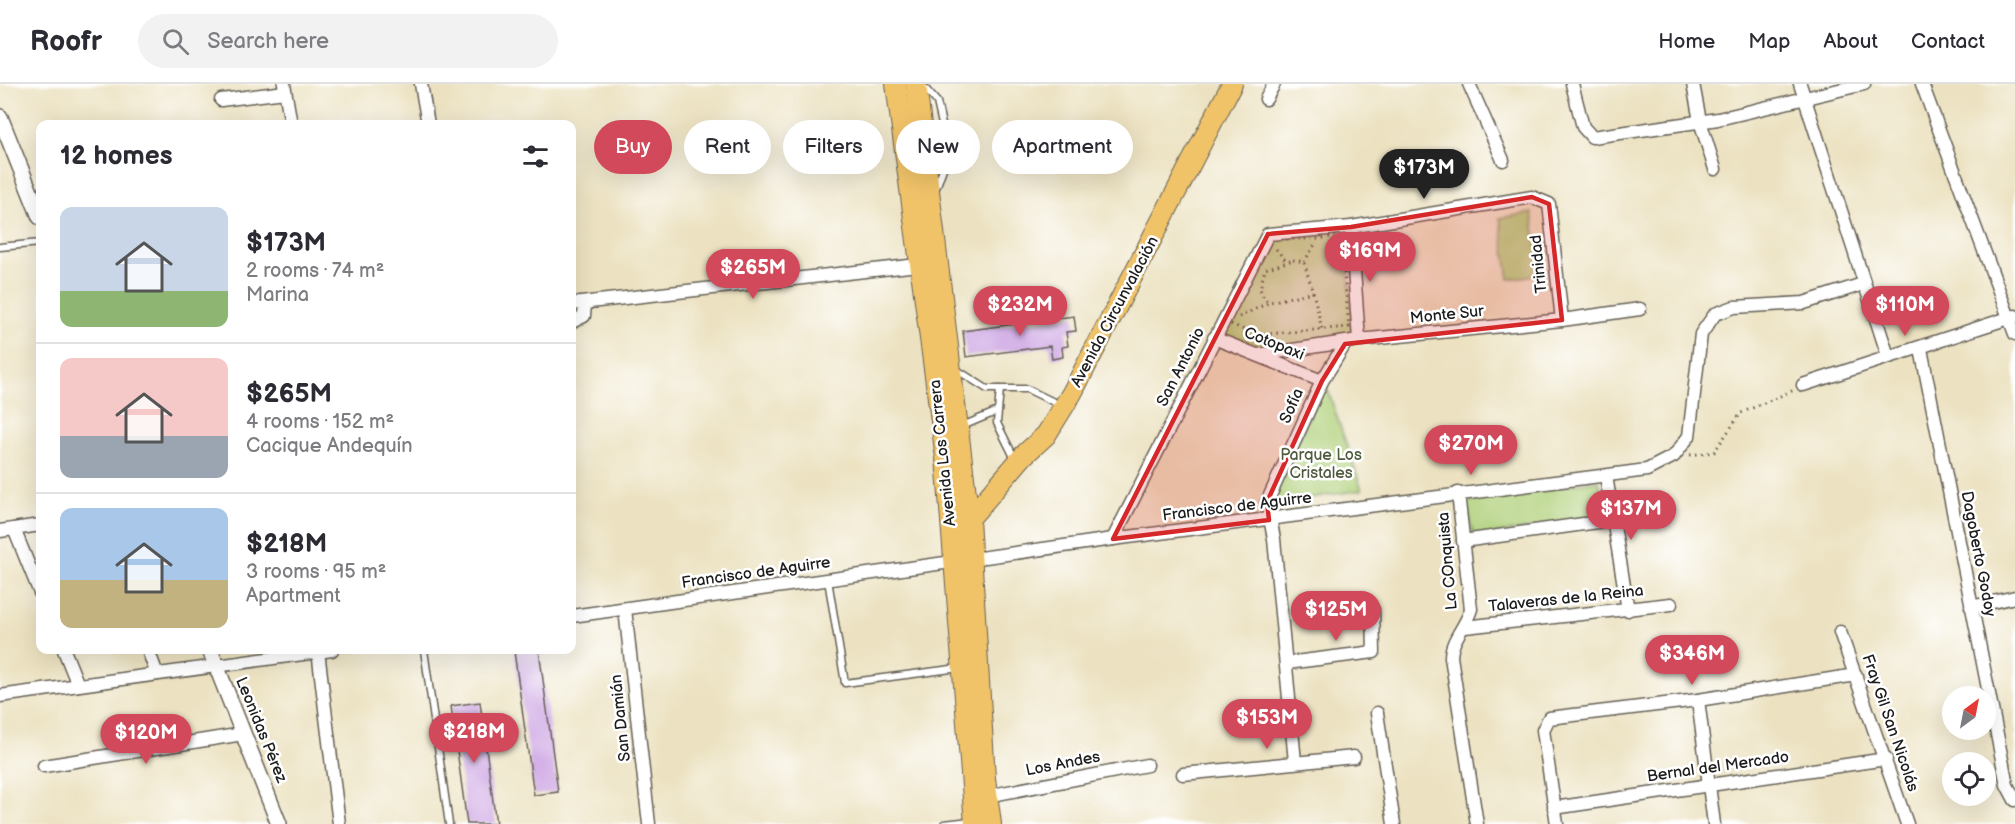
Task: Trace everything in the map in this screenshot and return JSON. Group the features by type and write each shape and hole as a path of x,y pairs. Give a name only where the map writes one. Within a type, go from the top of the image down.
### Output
{"main road":[{"name":"Avenida Los Carrera","path":"896,84 918,265 963,561 987,796 980,823"},
{"name":"Avenida Los Carrera","path":"916,84 969,519 963,561 962,668 980,823"},
{"name":"Avenida Circunvalación","path":"969,519 1017,463 1046,435 1064,407 1232,84"}],"street":[{"path":"421,84 427,120"},
{"path":"1266,99 1274,84"},
{"path":"1469,84 1503,160"},
{"path":"1572,84 1583,127 1592,137 1700,121 1806,99 1864,84"},
{"path":"1693,84 1700,121 1715,169"},
{"path":"1800,84 1863,285 1888,356"},
{"path":"1922,84 2013,317 2015,334"},
{"path":"221,100 284,88 290,120"},
{"path":"0,117 36,203"},
{"name":"Trinidad","path":"1351,227 1532,197 1549,204 1562,320"},
{"path":"1351,227 1359,340"},
{"name":"San Antonio","path":"1113,539 1268,234 1351,227"},
{"path":"576,304 918,265"},
{"name":"Francisco de Aguirre","path":"576,615 1113,539 1647,470 1674,456 1689,436 1701,334 1715,314 1734,307 1804,303 1863,285"},
{"path":"576,320 584,316 585,304"},
{"name":"Monte Sur","path":"1258,355 1345,344 1359,340 1562,320 1640,309"},
{"path":"1803,385 1888,356 1921,349 2013,317"},
{"name":"Cotopaxi","path":"1214,338 1322,381"},
{"name":"Sofía","path":"1295,762 1274,539 1267,502 1322,381 1345,344"},
{"name":"Dagoberto Godoy","path":"1921,349 2007,784 2015,800"},
{"path":"1606,476 1628,610"},
{"name":"La COnquista","path":"1458,493 1471,609 1465,627 1451,647 1451,657 1477,824"},
{"path":"1463,541 1612,520"},
{"path":"0,531 36,526"},
{"path":"14,529 36,582"},
{"path":"1971,607 2015,597"},
{"name":"Talaveras de la Reina","path":"1465,627 1671,604"},
{"name":"San Damián","path":"625,609 649,824"},
{"path":"1287,663 1374,652 1373,610"},
{"name":"Fray Gil San Nicolás","path":"1840,632 1907,824"},
{"path":"66,654 78,685"},
{"path":"150,654 157,674"},
{"name":"Leonidas Pérez","path":"212,654 279,824"},
{"path":"0,696 157,674 276,654"},
{"path":"318,654 339,824"},
{"path":"1557,824 1545,724 1550,718 1698,700 1856,675"},
{"path":"1698,700 1714,824"},
{"path":"1377,714 1394,824"},
{"path":"44,766 243,734"},
{"path":"1183,774 1354,758"},
{"name":"Bernal del Mercado","path":"1554,808 1886,759"},
{"name":"Los Andes","path":"987,796 1146,765"}],"lane":[{"path":"921,84 937,102 943,129 945,163 930,205"},
{"path":"0,248 36,244"},
{"path":"950,365 987,389 1027,388 1064,407"},
{"path":"1000,389 997,423 1017,463"},
{"path":"957,428 998,411"},
{"path":"828,580 845,683 962,668"},
{"path":"425,654 449,824"},
{"path":"944,824 980,823"}],"path":[{"path":"1229,320 1229,323 1255,334 1349,327 1341,238 1334,236 1319,239 1271,239"},
{"path":"1271,239 1286,261"},
{"path":"1229,320 1239,295 1271,239"},
{"path":"1319,239 1304,262 1322,329"},
{"path":"1270,303 1264,299 1260,289 1265,269 1286,261 1304,262"},
{"path":"1229,320 1245,316 1270,303 1313,292"},
{"path":"1668,459 1714,452 1741,413 1803,385"}],"highlighted area":[{"path":"1532,197 1549,204 1562,320 1345,344 1322,381 1267,502 1269,520 1113,539 1268,234 1351,227"}],"green space":[{"path":"1532,213 1541,274 1509,279 1500,218"},
{"path":"1345,232 1354,334 1258,353 1220,334 1271,239"},
{"name":"Parque Los Cristales","path":"1325,382 1362,490 1270,504"},
{"path":"1599,480 1605,517 1474,537 1466,502"}],"building":[{"path":"1074,316 1076,331 1066,332 1068,346 1062,347 1063,357 1052,359 1050,346 966,357 963,331"},
{"path":"514,654 540,654 558,792 534,795"},
{"path":"480,702 496,824 467,824 451,706"}]}
